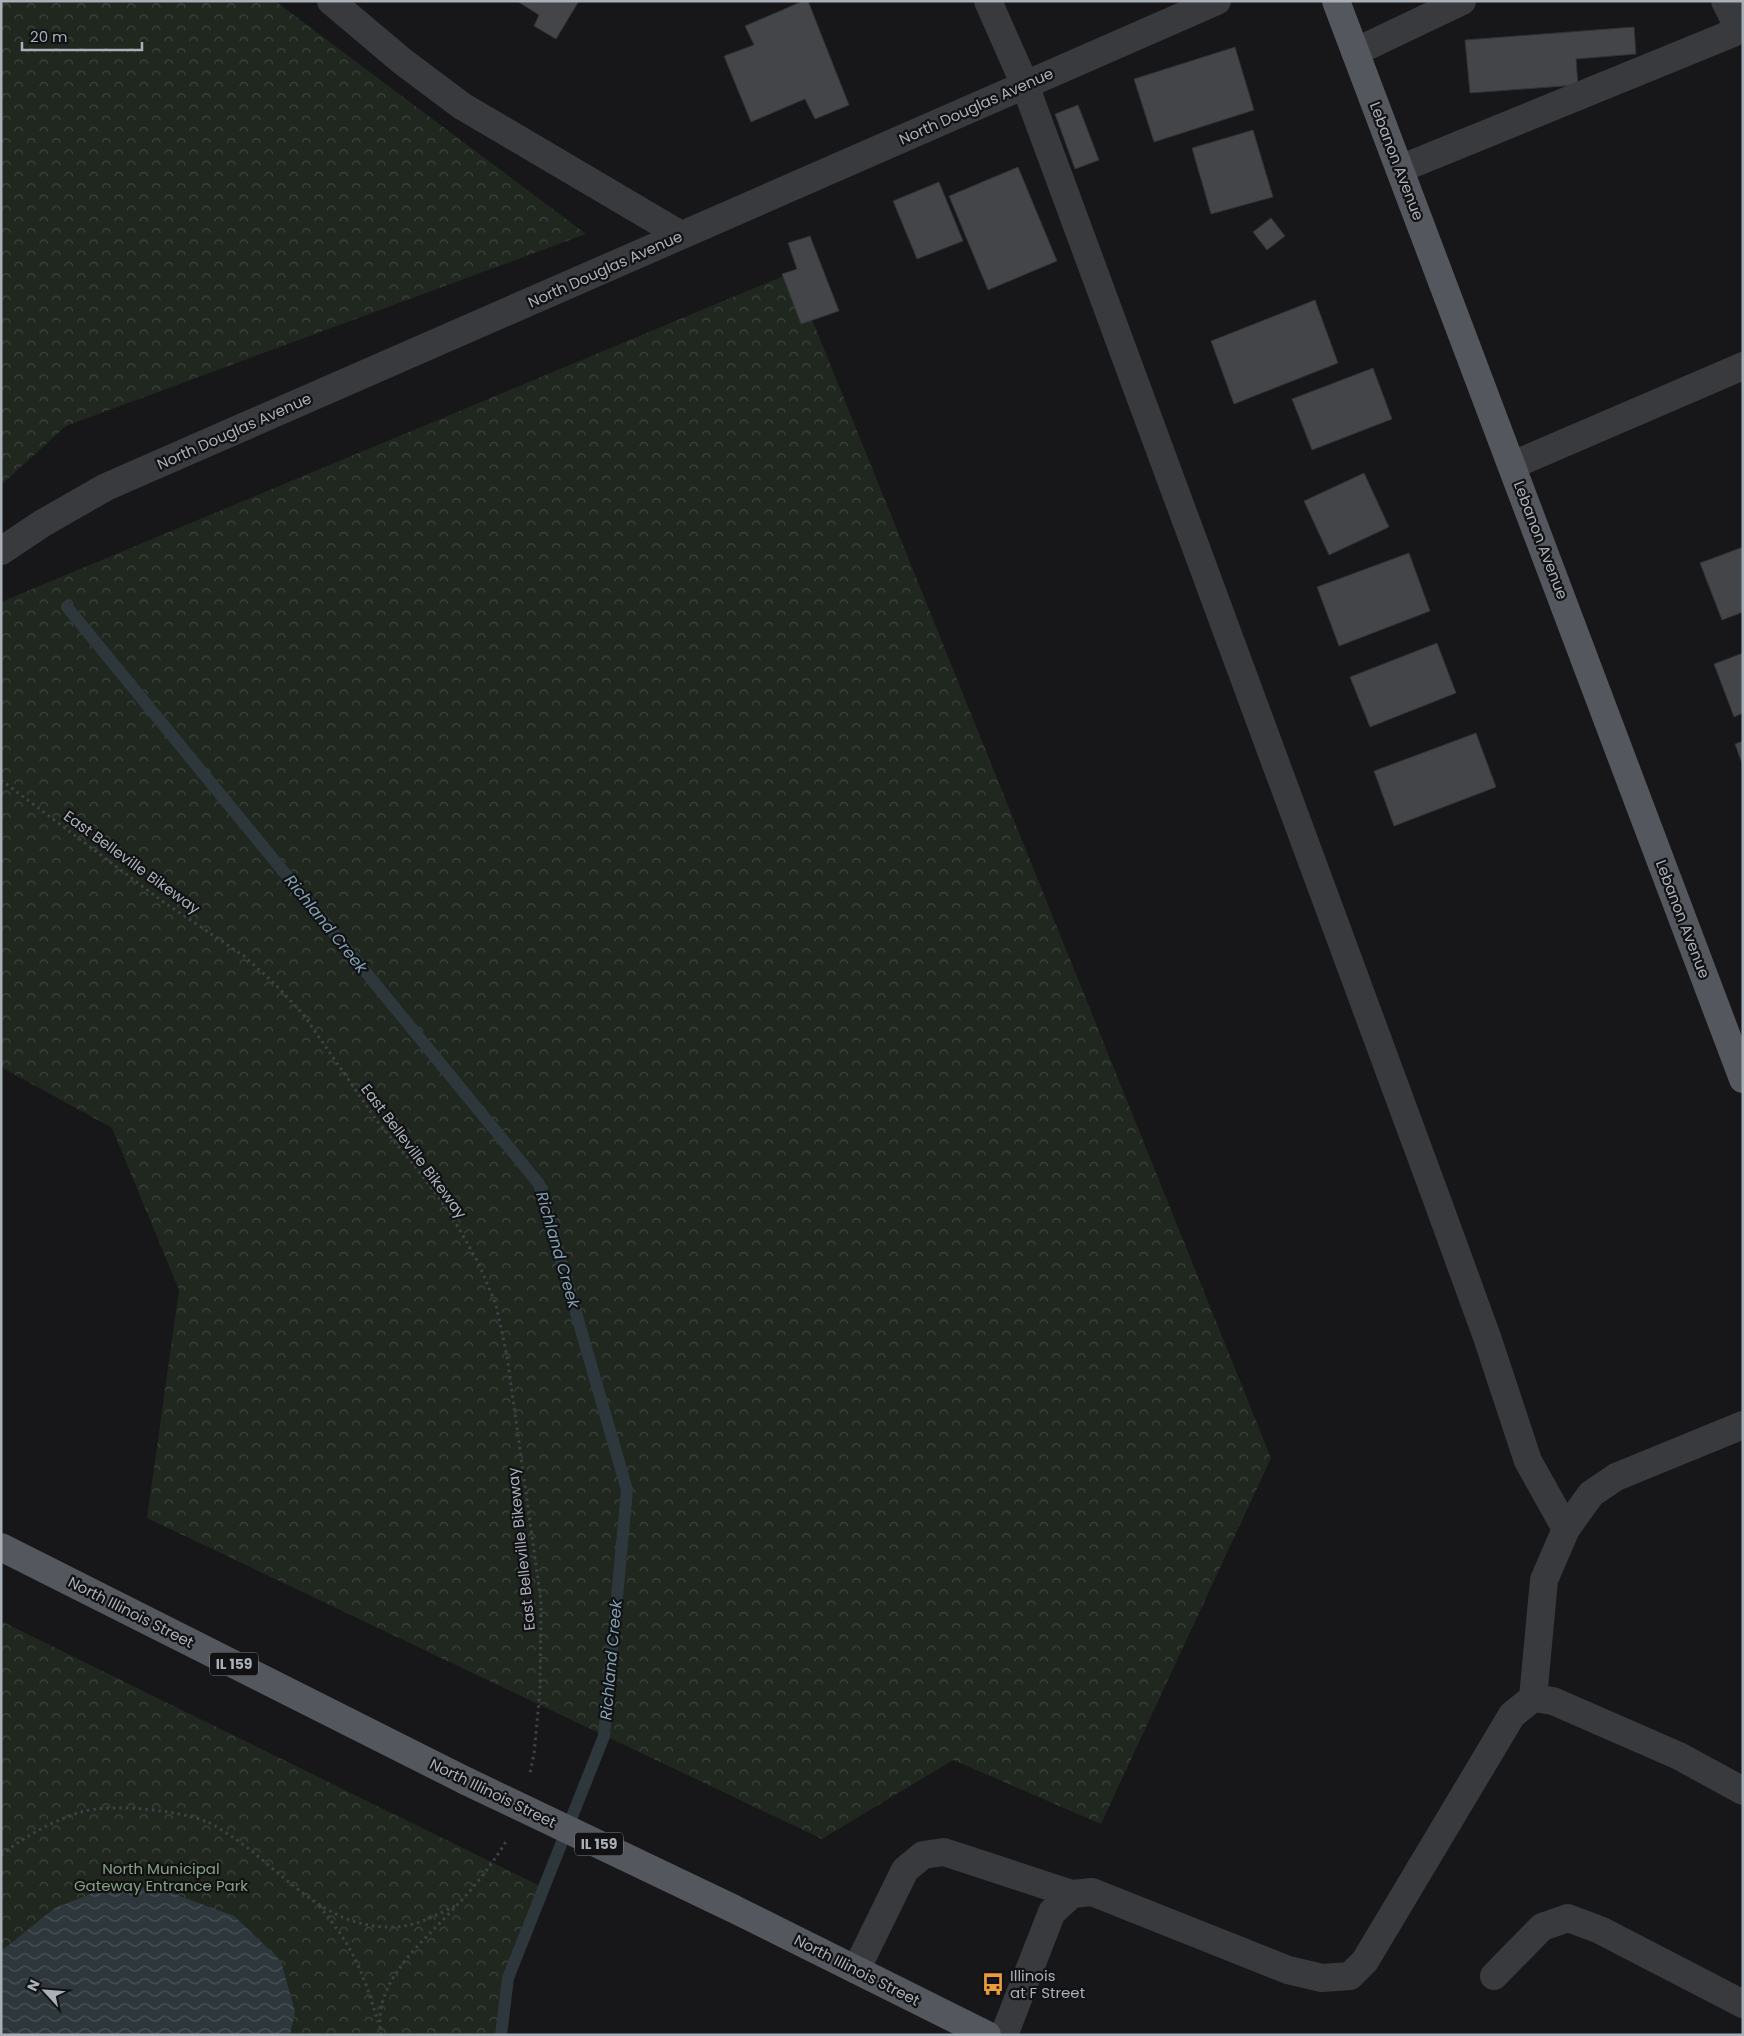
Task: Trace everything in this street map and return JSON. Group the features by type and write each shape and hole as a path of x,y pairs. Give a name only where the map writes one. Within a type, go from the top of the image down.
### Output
{"main road":[{"name":"Lebanon Avenue","path":"1336,1 1513,465 1743,1079"},
{"name":"North Illinois Street","path":"1,1547 466,1781 732,1908 987,2035"}],"street":[{"path":"330,1 462,106 681,235"},
{"path":"988,1 1025,85 1440,1208 1487,1337 1528,1461 1566,1529"},
{"name":"North Douglas Avenue","path":"1,551 43,523 106,487 1217,1"},
{"path":"1355,52 1462,1"},
{"path":"1400,169 1734,33 1734,19 1725,1"},
{"path":"1513,465 1743,366"},
{"path":"856,1970 905,1870 922,1855 944,1852 1072,1894 1092,1892 1288,1970 1322,1978 1350,1976 1365,1961 1512,1715 1532,1698 1544,1580 1566,1529 1591,1494 1616,1477 1743,1425"},
{"path":"1532,1698 1554,1700 1679,1756 1743,1791"},
{"path":"1004,2035 1052,1912 1072,1894"},
{"path":"1494,1976 1542,1927 1568,1918 1600,1930 1743,2004"}],"path":[{"name":"East Belleville Bikeway","path":"1,780 162,901 244,956 275,984 303,1014 377,1122 414,1165 450,1213 478,1262 496,1305 507,1356 541,1601 540,1690 534,1754 529,1778"},
{"path":"1,1855 51,1823 83,1812 149,1809 208,1823 234,1838 318,1906 341,1933 366,1981 381,2035"},
{"path":"379,2023 381,2003 386,1989 398,1971 490,1867 510,1835"},
{"path":"318,1906 351,1920 374,1926 395,1927 418,1924 458,1905"}],"green space":[{"path":"1,1 275,1 586,234 66,426 1,485"},
{"path":"793,272 1271,1458 1101,1824 953,1760 822,1839 147,1518 179,1290 112,1128 1,1067 1,602"},
{"name":"North Municipal Gateway Entrance Park","path":"1,1621 544,1888 508,1978 501,2035 1,2035"}],"water":[{"path":"110,1886 158,1888 234,1916 281,1961 295,2012 290,2035 1,2035 1,1951 55,1908"}],"building":[{"path":"517,1 579,1 556,39 534,26 539,15"},
{"path":"803,1 808,1 849,105 815,119 805,99 751,122 724,56 754,45 745,26"},
{"path":"1634,27 1636,54 1576,59 1578,85 1470,93 1465,40"},
{"path":"1235,47 1254,110 1154,142 1134,79"},
{"path":"1078,105 1099,160 1075,169 1055,114"},
{"path":"1253,130 1273,197 1211,214 1192,148"},
{"path":"1018,167 1057,261 988,290 949,196"},
{"path":"939,182 963,241 917,259 893,201"},
{"path":"1271,218 1285,236 1267,250 1253,232"},
{"path":"810,236 839,311 801,324 782,274 797,269 788,243"},
{"path":"1315,300 1338,363 1234,404 1211,341"},
{"path":"1373,368 1392,419 1312,450 1292,399"},
{"path":"1364,473 1389,527 1329,555 1304,501"},
{"path":"1743,547 1743,612 1722,620 1700,563"},
{"path":"1409,553 1430,611 1339,646 1317,587"},
{"path":"1437,643 1456,693 1370,727 1350,677"},
{"path":"1743,653 1743,713 1734,717 1714,664"},
{"path":"1476,733 1496,787 1394,826 1374,771"},
{"path":"1743,741 1743,766 1735,744"}],"waterway":[{"name":"Richland Creek","path":"67,607 539,1184 627,1490 604,1736 508,1978 501,2035"}],"place":[{"name":"Illinois at F Street","path":"993,1984"}]}
